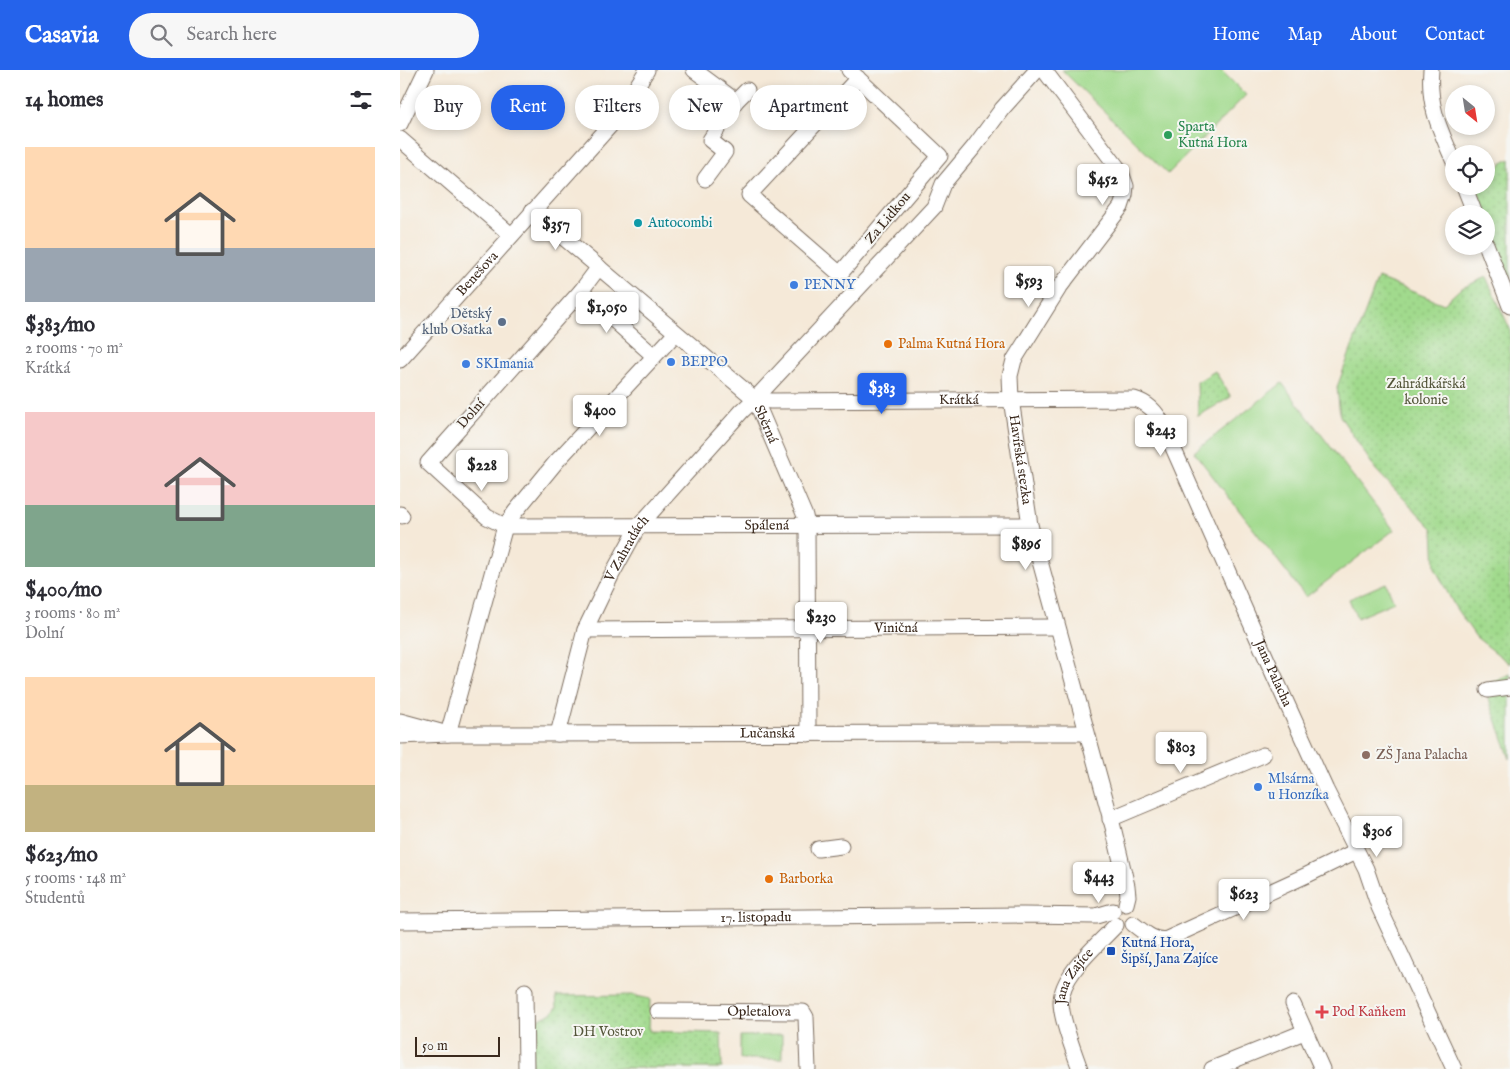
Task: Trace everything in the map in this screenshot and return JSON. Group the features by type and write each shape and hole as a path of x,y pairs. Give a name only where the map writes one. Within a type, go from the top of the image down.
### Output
{"street":[{"path":"400,124 426,70"},
{"name":"Benešova","path":"400,360 510,235 617,118 646,70"},
{"path":"694,70 714,85"},
{"name":"V Zahradách","path":"558,734 585,630 611,576 638,527 742,411 934,207 943,184 974,148 1002,109 1037,70"},
{"name":"Havířská stezka","path":"1044,70 1121,172 1126,186 1121,207 1059,288 1014,360 1010,376 1011,399 1030,525 1127,886 1128,896 1126,904 1135,910 1136,918 1133,924"},
{"path":"1431,70 1432,104 1448,145"},
{"name":"Za Lidkou","path":"853,74 940,156 840,274 745,200 853,74"},
{"path":"740,97 747,90"},
{"path":"705,179 725,152 710,140 717,130"},
{"path":"400,138 510,235"},
{"name":"Sběrná","path":"532,212 755,399 805,516 807,526 808,734"},
{"path":"1490,255 1510,306"},
{"name":"Dolní","path":"505,526 487,517 428,463 581,291 599,267"},
{"path":"581,291 654,356"},
{"path":"448,734 505,526 514,512 556,462 676,333"},
{"name":"Krátká","path":"755,399 772,401 1011,399"},
{"name":"Jana Palacha","path":"1011,399 1134,399 1149,405 1156,413 1326,790 1366,870 1379,907 1454,1069"},
{"name":"Spálená","path":"505,526 1030,525"},
{"name":"Viničná","path":"585,630 1057,628"},
{"path":"1488,690 1510,687"},
{"name":"Lučanská","path":"400,720 448,734"},
{"name":"Lučanská","path":"400,736 448,734 1086,733"},
{"path":"1110,819 1263,755"},
{"path":"818,848 841,846"},
{"path":"1126,904 1118,905 1114,918 1123,928 1130,927 1133,924 1154,939 1161,941 1356,851"},
{"name":"17. listopadu","path":"400,920 1023,915 1114,918"},
{"name":"Jana Zajíce","path":"1080,1069 1062,1010 1064,986 1076,967 1114,918"},
{"path":"525,991 526,1069"},
{"path":"1293,1004 1322,1069"},
{"name":"Opletalova","path":"658,1011 802,1012 806,1017 808,1069"},
{"path":"1212,1069 1304,1032"}],"green space":[{"name":"Sparta Kutná Hora","path":"1062,70 1221,70 1246,95 1168,174"},
{"path":"1510,159 1510,279 1495,238 1495,205 1483,205 1479,195 1495,195 1495,169"},
{"name":"Zahrádkářská kolonie","path":"1486,277 1510,329 1510,664 1476,637 1455,607 1435,568 1433,529 1376,470 1340,416 1337,387 1378,278 1444,304 1460,289"},
{"path":"1215,371 1231,397 1198,416 1197,382"},
{"path":"1282,383 1394,530 1306,597 1194,452"},
{"path":"1386,583 1394,602 1357,618 1349,599"},
{"path":"1510,674 1510,759 1484,685"},
{"name":"DH Vostrov","path":"632,995 650,999 649,1031 721,1033 722,1068 530,1068 533,1022 552,1013 557,1007 556,996"},
{"path":"782,1035 782,1059 740,1059 740,1036"}],"place":[{"name":"Sparta Kutná Hora","path":"1168,135"},
{"name":"Autocombi","path":"638,223"},
{"name":"PENNY","path":"794,285"},
{"name":"Dětský klub Ošatka","path":"502,322"},
{"name":"Palma Kutná Hora","path":"888,344"},
{"name":"BEPPO","path":"671,362"},
{"name":"SKImania","path":"466,364"},
{"name":"ZŠ Jana Palacha","path":"1366,755"},
{"name":"Mlsárna u Honzíka","path":"1258,787"},
{"name":"Barborka","path":"769,879"},
{"name":"Kutná Hora, Šipší, Jana Zajíce","path":"1111,951"},
{"name":"Pod Kaňkem","path":"1322,1012"}]}
